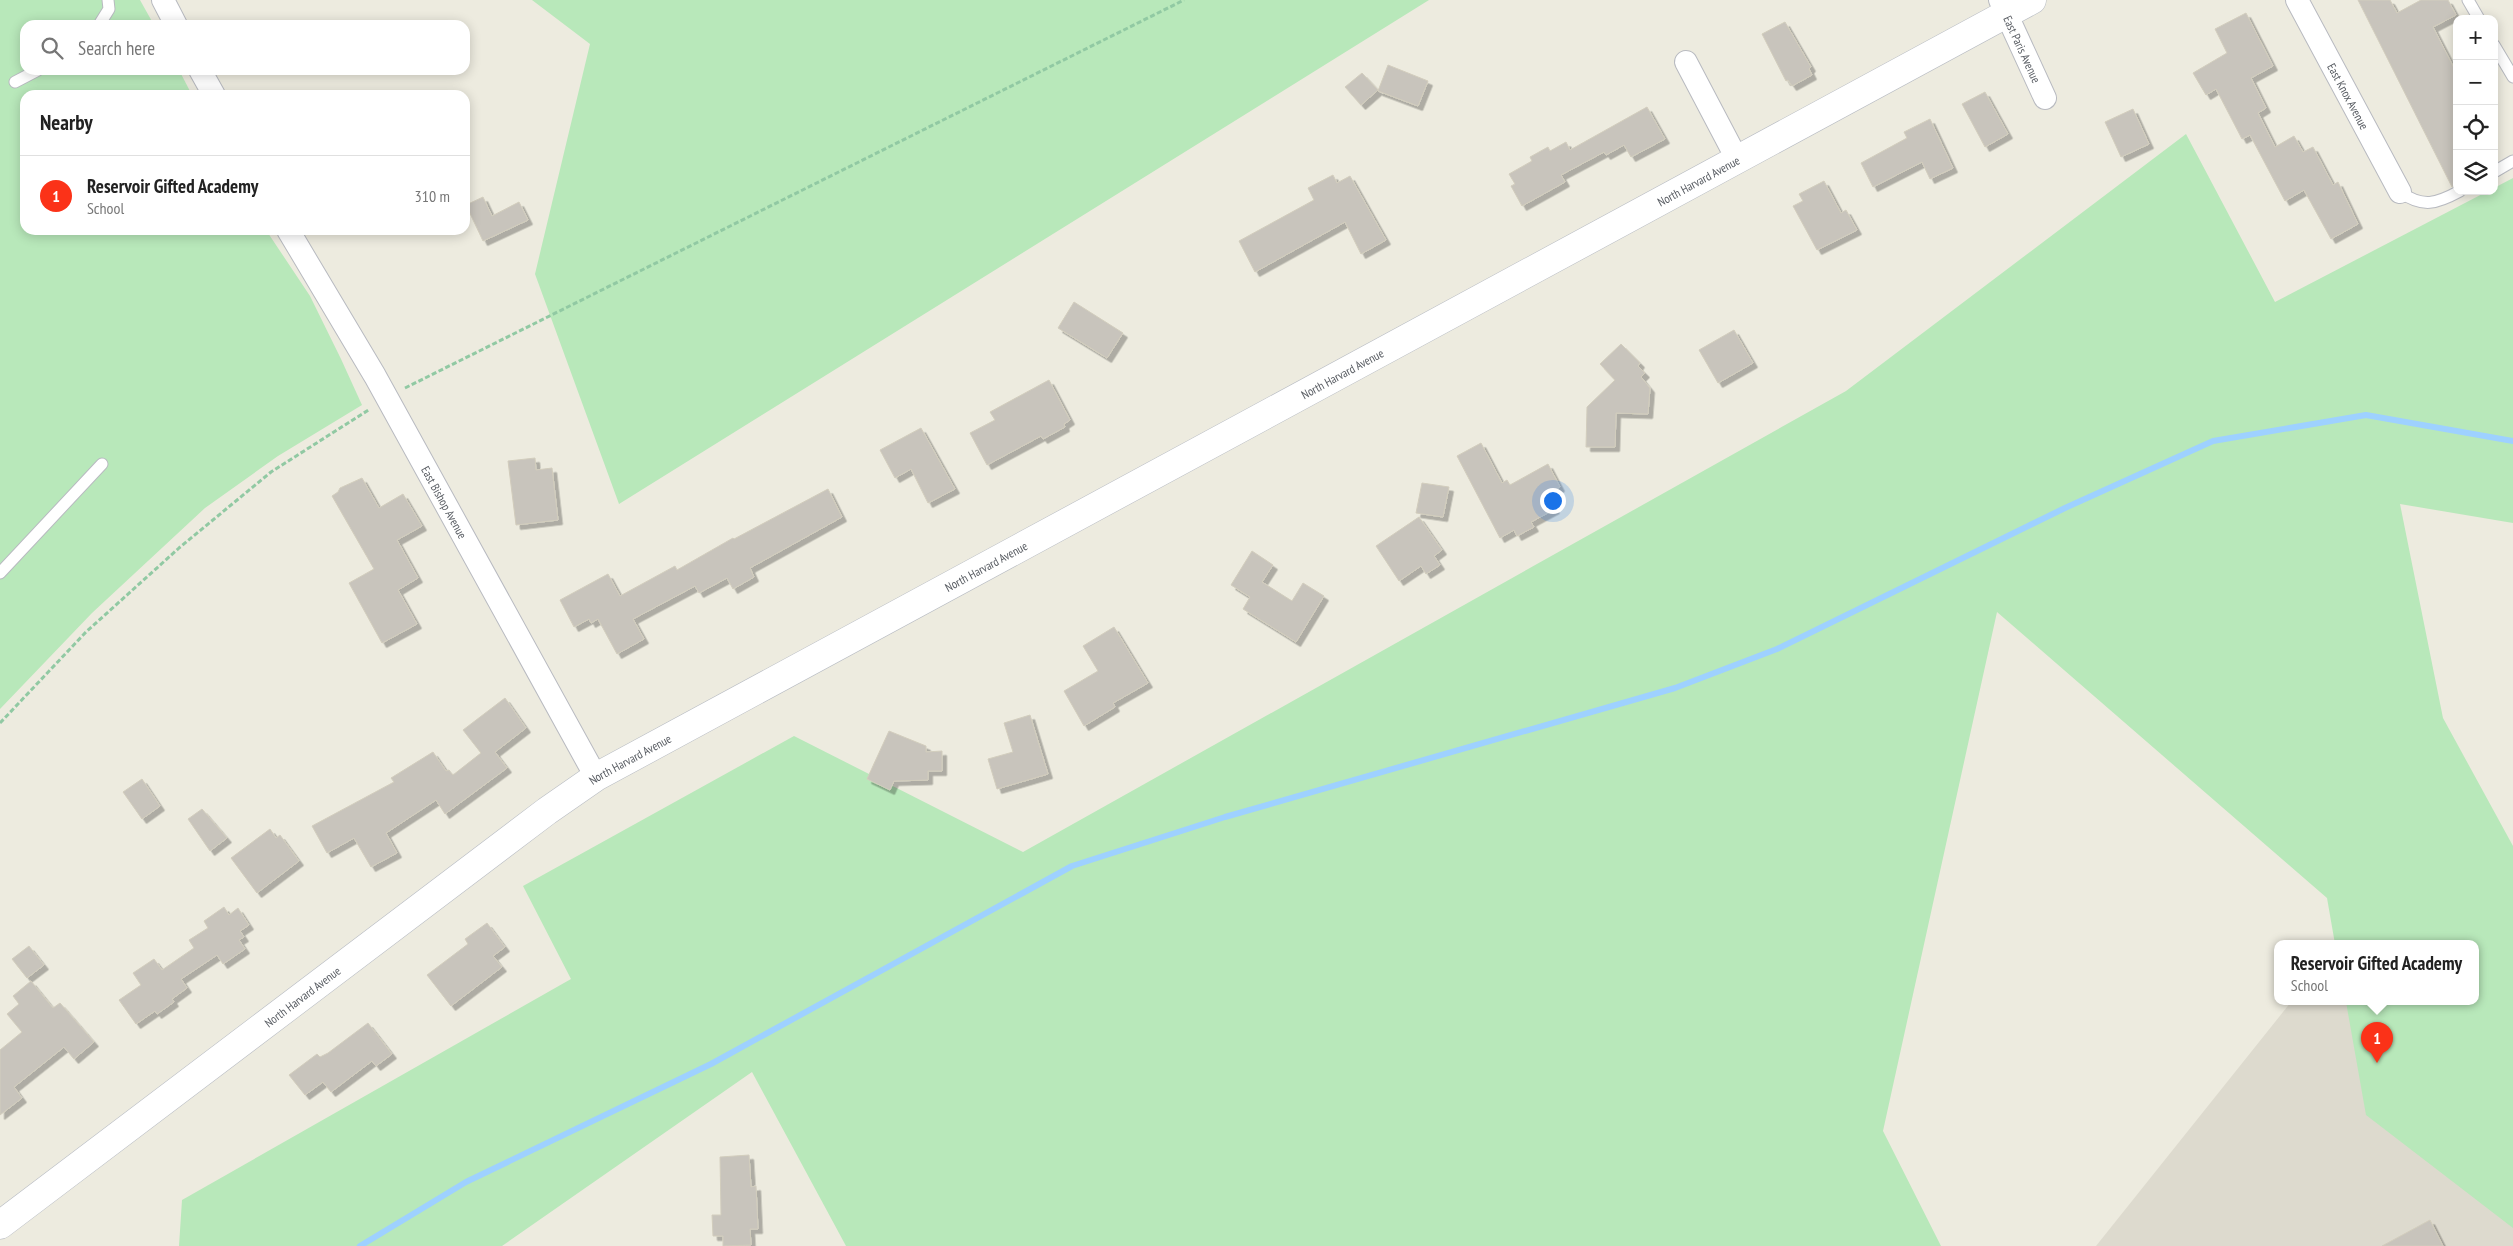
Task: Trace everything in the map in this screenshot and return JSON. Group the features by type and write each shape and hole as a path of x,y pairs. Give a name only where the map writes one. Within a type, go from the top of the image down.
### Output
{"street":[{"path":"163,0 173,20"},
{"name":"North Harvard Avenue","path":"0,1225 547,811 596,777 1737,159 2003,7 2032,0"},
{"name":"East Knox Avenue","path":"2297,0 2400,192"},
{"name":"East Paris Avenue","path":"2003,7 2045,98"},
{"path":"1686,62 1737,159"},
{"path":"203,75 211,90"},
{"name":"East Bishop Avenue","path":"291,235 387,398 596,777"}],"lane":[{"path":"103,20 109,9 108,0"},
{"path":"2468,0 2477,15"},
{"path":"2498,52 2513,77"},
{"path":"15,82 28,75"},
{"path":"2498,170 2513,161"},
{"path":"2400,192 2426,204 2444,200 2453,195"},
{"path":"0,573 102,464"}],"path":[{"path":"0,723 86,632 179,548 271,472 387,398 1184,0"}],"shaded area":[{"path":"2513,880 2513,1246 2096,1246 2289,1005 2479,1005 2478,940"}],"green space":[{"path":"0,0 140,0 151,20 20,20 20,75 182,75 189,90 20,90 20,235 269,235 310,296 362,405 278,456 205,508 92,613 0,709"},
{"path":"532,0 1429,0 619,504 535,274 590,44"},
{"path":"2186,134 2275,302 2480,195 2498,195 2498,186 2513,178 2513,523 2400,504 2443,718 2513,846 2513,1228 2366,1115 2347,1005 2479,1005 2479,940 2334,940 2327,898 1997,612 1883,1131 1941,1246 846,1246 752,1072 502,1246 179,1246 182,1200 571,979 523,886 794,736 1023,852 1846,391"}],"building":[{"path":"2358,0 2390,0 2397,13 2421,0 2448,0 2456,15 2433,27 2453,66 2452,187"},
{"path":"2246,13 2273,66 2251,78 2266,108 2258,113 2275,147 2294,136 2303,152 2313,147 2333,185 2338,182 2358,224 2331,239 2304,190 2285,201 2250,135 2242,139 2216,89 2206,95 2193,73 2227,53 2215,29"},
{"path":"1785,22 1811,67 1809,69 1812,75 1792,86 1788,80 1786,81 1762,34"},
{"path":"1388,65 1428,81 1418,106 1378,91"},
{"path":"1362,73 1378,90 1361,105 1345,87"},
{"path":"1985,92 2008,134 1985,147 1962,104"},
{"path":"1647,107 1665,139 1631,157 1624,145 1606,155 1604,152 1561,175 1565,182 1522,206 1511,186 1515,184 1509,174 1532,161 1530,157 1548,147 1550,151 1566,142 1570,150"},
{"path":"2133,109 2149,144 2121,157 2105,122"},
{"path":"1930,119 1953,168 1930,179 1922,162 1873,187 1861,163 1907,138 1904,132"},
{"path":"1333,175 1337,183 1350,176 1386,240 1361,254 1345,222 1255,272 1239,241 1314,200 1308,188"},
{"path":"1824,181 1841,213 1846,210 1857,230 1817,250 1793,206 1803,201 1799,194"},
{"path":"483,197 492,216 519,202 528,220 483,241 470,213 470,203"},
{"path":"1074,302 1123,333 1107,358 1058,328"},
{"path":"1734,330 1753,363 1718,383 1699,350"},
{"path":"1621,344 1640,363 1638,366 1645,373 1641,377 1650,388 1648,414 1616,413 1615,447 1586,447 1587,407 1615,380 1600,364"},
{"path":"1049,380 1070,420 1064,424 1065,427 1043,439 1041,436 987,465 970,433 995,420 990,412"},
{"path":"921,428 955,489 928,503 911,469 895,478 880,450"},
{"path":"1481,443 1502,483 1507,480 1510,485 1548,464 1560,487 1546,494 1555,509 1531,522 1534,527 1517,536 1514,530 1500,538 1457,456"},
{"path":"535,458 536,470 552,468 558,520 516,525 508,461"},
{"path":"362,478 379,508 403,494 422,526 397,540 418,578 398,590 417,624 382,643 349,583 374,569 332,496 340,488"},
{"path":"1422,483 1449,487 1443,517 1416,513"},
{"path":"828,489 842,517 750,568 754,577 733,589 727,578 699,593 695,586 633,619 644,639 617,654 598,619 591,623 589,619 574,627 560,600 608,574 620,596 675,566 677,570 733,538"},
{"path":"1419,517 1442,550 1434,556 1440,565 1426,574 1421,566 1399,581 1376,546"},
{"path":"1252,551 1273,565 1262,582 1292,601 1303,583 1324,596 1296,642 1243,609 1250,597 1231,585"},
{"path":"1114,627 1148,683 1113,703 1115,707 1084,726 1064,691 1098,671 1083,646"},
{"path":"505,698 526,728 495,752 507,768 445,814 436,800 386,833 397,853 371,867 354,838 327,853 312,826 394,782 391,778 433,752 446,771 449,770 453,775 481,753 463,730"},
{"path":"1030,715 1048,774 997,789 988,759 1013,752 1004,723"},
{"path":"889,731 926,746 926,752 942,751 942,771 928,771 928,780 894,781 890,790 867,779"},
{"path":"142,779 160,806 142,819 123,792"},
{"path":"202,809 227,838 210,851 188,819"},
{"path":"270,829 276,838 280,835 299,861 257,893 231,858"},
{"path":"224,907 229,915 238,908 249,925 240,931 244,937 239,940 245,949 223,964 217,955 181,979 187,988 172,999 174,1002 157,1014 155,1011 136,1024 119,1000 141,985 133,973 154,959 162,970 194,948 189,940 208,928 204,921"},
{"path":"487,923 505,947 493,956 502,967 451,1006 427,975 468,944 465,939"},
{"path":"29,946 44,965 27,978 12,959"},
{"path":"31,981 53,1008 60,1003 94,1042 74,1059 64,1047 14,1087 22,1098 0,1115 0,1050 22,1032 7,1014 19,1004 13,996"},
{"path":"368,1023 392,1054 376,1066 372,1061 331,1092 323,1082 305,1095 289,1075 317,1054 320,1057 328,1053"},
{"path":"749,1155 751,1187 756,1186 758,1229 750,1229 751,1245 723,1246 723,1236 713,1236 712,1215 721,1215 720,1157"},
{"path":"2430,1220 2443,1246 2382,1246"}],"waterway":[{"path":"360,1246 466,1182 711,1064 1072,866 1225,817 1675,688 1777,649 2065,508 2213,441 2366,415 2513,441"}],"place":[{"name":"Reservoir Gifted Academy","path":"2377,1063"}]}
